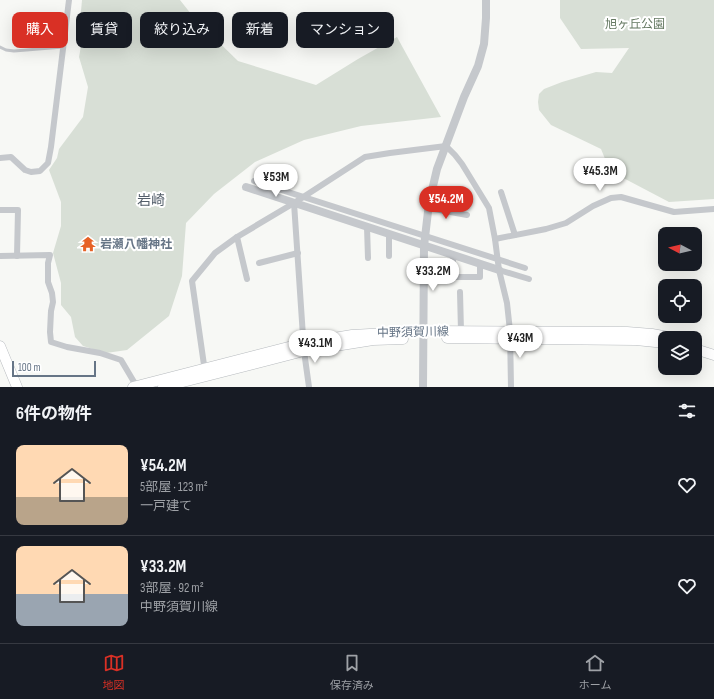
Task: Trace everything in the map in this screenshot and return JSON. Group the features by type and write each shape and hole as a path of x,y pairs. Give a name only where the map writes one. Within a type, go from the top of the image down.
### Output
{"main road":[{"name":"中野須賀川線","path":"423,334 461,331 510,335 627,332 658,335"},
{"name":"中野須賀川線","path":"163,387 352,335 510,335 658,342"},
{"path":"702,345 714,348"},
{"path":"0,346 17,387"},
{"path":"702,351 714,355"},
{"name":"中野須賀川線","path":"136,387 201,377"}],"street":[{"path":"67,12 69,0"},
{"path":"423,387 424,246 429,208 437,169 464,97 478,66 484,44 486,0"},
{"path":"0,158 11,157 25,170 31,172 40,171 48,163 63,48"},
{"path":"201,377 192,281 215,253 237,237 304,197 365,157 446,146"},
{"path":"446,146 462,164 489,208 499,270 507,303 510,335 511,387"},
{"path":"254,181 525,268"},
{"path":"246,187 424,246 529,278"},
{"path":"501,192 515,236"},
{"path":"495,239 515,236 566,223 593,206 611,198 621,197 674,212 714,210"},
{"path":"294,203 304,347 309,387"},
{"path":"429,208 466,215"},
{"path":"0,210 18,210 17,256"},
{"path":"367,226 368,258"},
{"path":"389,234 389,256"},
{"path":"237,237 247,278"},
{"path":"259,263 298,253"},
{"path":"0,256 50,255 48,263 48,282 52,293 53,302 51,311 51,342 67,347 100,353 121,360 136,387"},
{"path":"453,255 453,278 480,277 480,264"},
{"path":"460,292 461,331"}],"lane":[{"path":"0,47 6,50 14,51 51,48"}],"green space":[{"path":"82,0 180,0 189,12 140,12 140,48 224,47 238,61 316,85 378,48 394,48 394,39 397,37 441,117 361,126 304,140 255,162 214,194 186,223 182,276 169,316 127,350 106,353 83,346 75,337 71,317 61,305 61,283 53,253 61,226 61,202 49,170 57,158 59,149 83,117 88,87 79,57 81,48 132,48 132,12 81,12"},
{"name":"旭ヶ丘公園","path":"560,0 714,0 714,199 669,202 610,171 601,149 551,125 539,110 539,94 544,89 596,72 612,73 629,48 581,49 560,18"}],"place":[{"name":"岩瀬八幡神社","path":"88,244"}],"district":[{"name":"岩崎","path":"151,200"}]}
